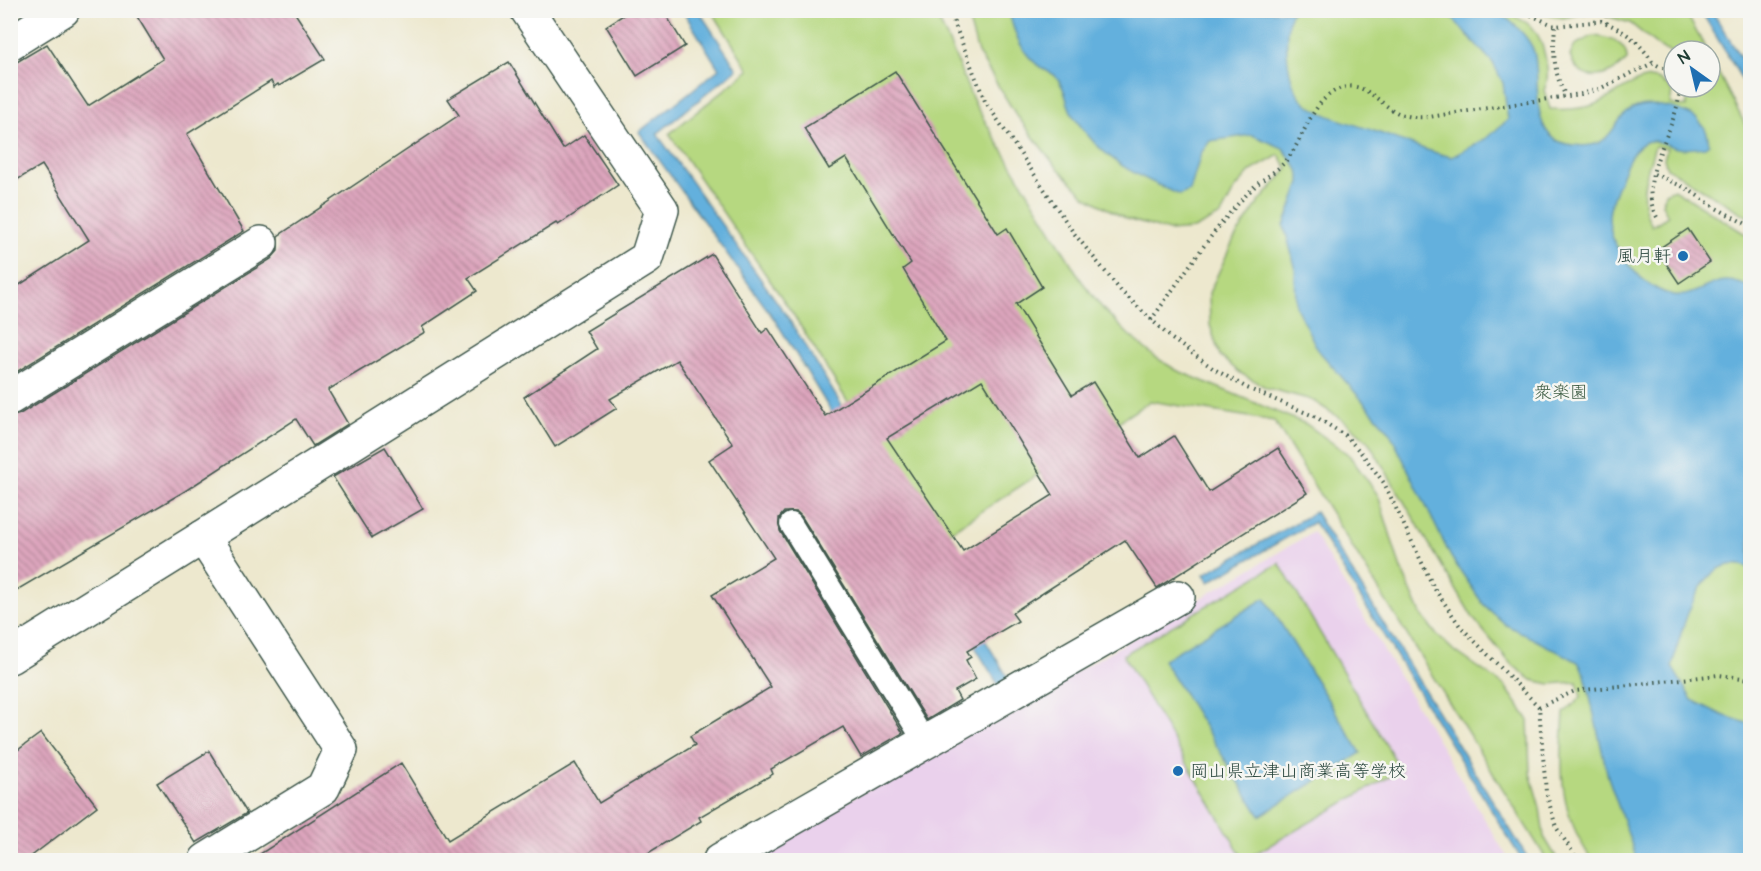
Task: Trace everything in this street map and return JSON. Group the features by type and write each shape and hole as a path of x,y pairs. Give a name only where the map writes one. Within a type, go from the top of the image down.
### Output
{"street":[{"path":"22,28 63,10"},
{"path":"10,657 647,258 662,210 526,10"},
{"path":"10,398 261,243"},
{"path":"203,537 341,750 323,788 241,851 206,861"},
{"path":"720,861 1178,597"}],"lane":[{"path":"791,524 925,742"}],"path":[{"path":"949,10 985,101 1073,232 1121,291 1151,320 1214,369 1247,388 1316,417 1346,436 1384,483 1434,588 1460,627 1539,707 1546,792 1556,827 1578,861"},
{"path":"1520,10 1555,26 1601,21 1607,23 1622,30 1637,43 1653,63 1662,68"},
{"path":"1606,10 1607,23"},
{"path":"1555,26 1553,58 1560,86 1566,96"},
{"path":"1151,320 1214,233 1255,186 1284,162 1318,106 1338,90 1349,87 1363,89 1397,113 1413,118 1566,96 1599,89 1653,63"},
{"path":"1657,217 1652,208 1654,174 1678,99"},
{"path":"1654,174 1686,188 1716,208 1750,226"},
{"path":"1539,707 1575,692 1718,675 1750,679"}],"shaded area":[{"name":"岡山県立津山商業高等学校","path":"1313,532 1509,860 742,860 1059,682"}],"green space":[{"path":"712,11 933,11 946,35 977,108 1081,280 1103,309 1155,357 1176,370 1306,424 1349,455 1378,495 1400,566 1421,614 1436,634 1452,649 1505,686 1528,719 1530,773 1540,808 1544,837 1558,860 1547,860 1274,421 1150,401 935,542 793,314 669,134 749,70"},
{"name":"衆楽園","path":"966,11 1505,11 1530,25 1537,34 1546,59 1547,76 1544,90 1550,109 1590,106 1645,79 1654,79 1662,83 1662,99 1671,99 1670,104 1686,107 1688,99 1722,99 1722,80 1750,134 1750,218 1667,168 1664,159 1667,148 1655,146 1644,186 1644,206 1652,226 1668,216 1662,204 1665,193 1674,189 1750,237 1750,860 1592,860 1581,842 1567,808 1562,773 1564,713 1581,697 1577,682 1550,684 1532,680 1510,663 1473,618 1368,441 1346,422 1312,400 1267,388 1240,373 1220,356 1210,325 1209,293 1234,239 1259,202 1288,169 1279,155 1251,171 1235,189 1221,215 1194,229 1169,231 1126,219 1085,196 1054,164 1015,113 978,53"},
{"path":"1538,11 1685,11 1700,39 1662,39 1662,48 1630,23 1593,12 1563,18"},
{"path":"1592,36 1616,41 1624,48 1627,60 1620,67 1604,75 1588,75 1581,72 1570,56 1575,45"},
{"path":"1279,563 1401,770 1244,860 1123,655"}],"water":[{"name":"衆楽園","path":"1471,8 1494,10 1513,23 1530,43 1536,63 1538,105 1541,118 1546,130 1554,139 1567,144 1584,146 1596,144 1604,140 1628,112 1644,105 1662,106 1681,111 1696,118 1703,125 1709,144 1705,147 1680,149 1650,141 1637,148 1628,160 1615,192 1609,220 1615,242 1627,263 1643,280 1668,294 1692,293 1723,281 1735,282 1750,288 1750,568 1733,565 1718,570 1705,581 1687,615 1672,667 1692,700 1722,715 1750,724 1750,860 1637,860 1608,777 1585,675 1578,662 1506,625 1483,604 1451,557 1389,431 1318,350 1296,307 1295,266 1284,226 1300,183 1300,174 1283,148 1252,135 1210,141 1201,153 1190,191 1180,195 1134,173 1096,145 1085,132 1071,112 1059,81 1033,61 1023,48 1009,11 1292,11 1287,32 1290,72 1299,95 1305,102 1320,112 1338,119 1422,149 1452,157 1485,139 1508,120 1503,83 1493,63 1453,19 1430,11"},
{"path":"683,11 699,11 737,69 657,134 787,316 1010,681 999,686 777,323 639,132 719,69"},
{"path":"1701,11 1712,11 1750,73 1750,93 1722,46 1722,39 1718,39"},
{"path":"1315,512 1529,860 1522,860 1314,522 1209,582 1204,574"},
{"path":"1265,598 1361,753 1260,816 1163,660"}],"building":[{"path":"133,10 293,10 325,59 279,86 278,84 274,87 271,81 187,134 244,231 10,376 10,291 89,240 42,165 10,184 10,66 47,44 88,106 163,59"},
{"path":"631,10 663,10 685,46 637,76 606,26"},
{"path":"509,62 563,149 584,135 618,185 558,225 556,223 468,278 477,291 422,327 425,332 328,390 348,424 313,446 296,419 185,491 10,594 10,417 20,414 271,259 278,251 278,236 459,115 448,99"},
{"path":"895,71 998,234 1007,228 1042,287 1016,304 1072,395 1093,382 1140,458 1174,436 1209,492 1278,448 1307,493 1157,588 1125,540 1012,613 1018,621 967,651 971,657 966,660 976,679 955,691 960,700 927,720 802,517 797,512 784,512 779,518 780,531 903,733 861,757 843,727 771,769 773,774 699,817 701,821 635,861 249,861 401,763 448,840 575,763 599,803 695,745 690,736 771,687 712,595 774,558 709,460 733,444 677,360 610,399 617,408 555,447 524,397 597,349 586,331 712,254 762,333 768,328 825,416 946,341 903,269 911,263 846,158 829,169 804,128","holes":["982,380 1053,495 963,551 887,438"]},
{"name":"風月軒","path":"1688,229 1710,262 1679,283 1657,250"},
{"path":"385,447 423,509 372,538 333,477"},
{"path":"41,733 97,806 25,861 10,861 10,756"},
{"path":"209,751 247,813 196,843 157,783"}],"place":[{"name":"風月軒","path":"1683,256"},
{"name":"岡山県立津山商業高等学校","path":"1178,771"}]}
